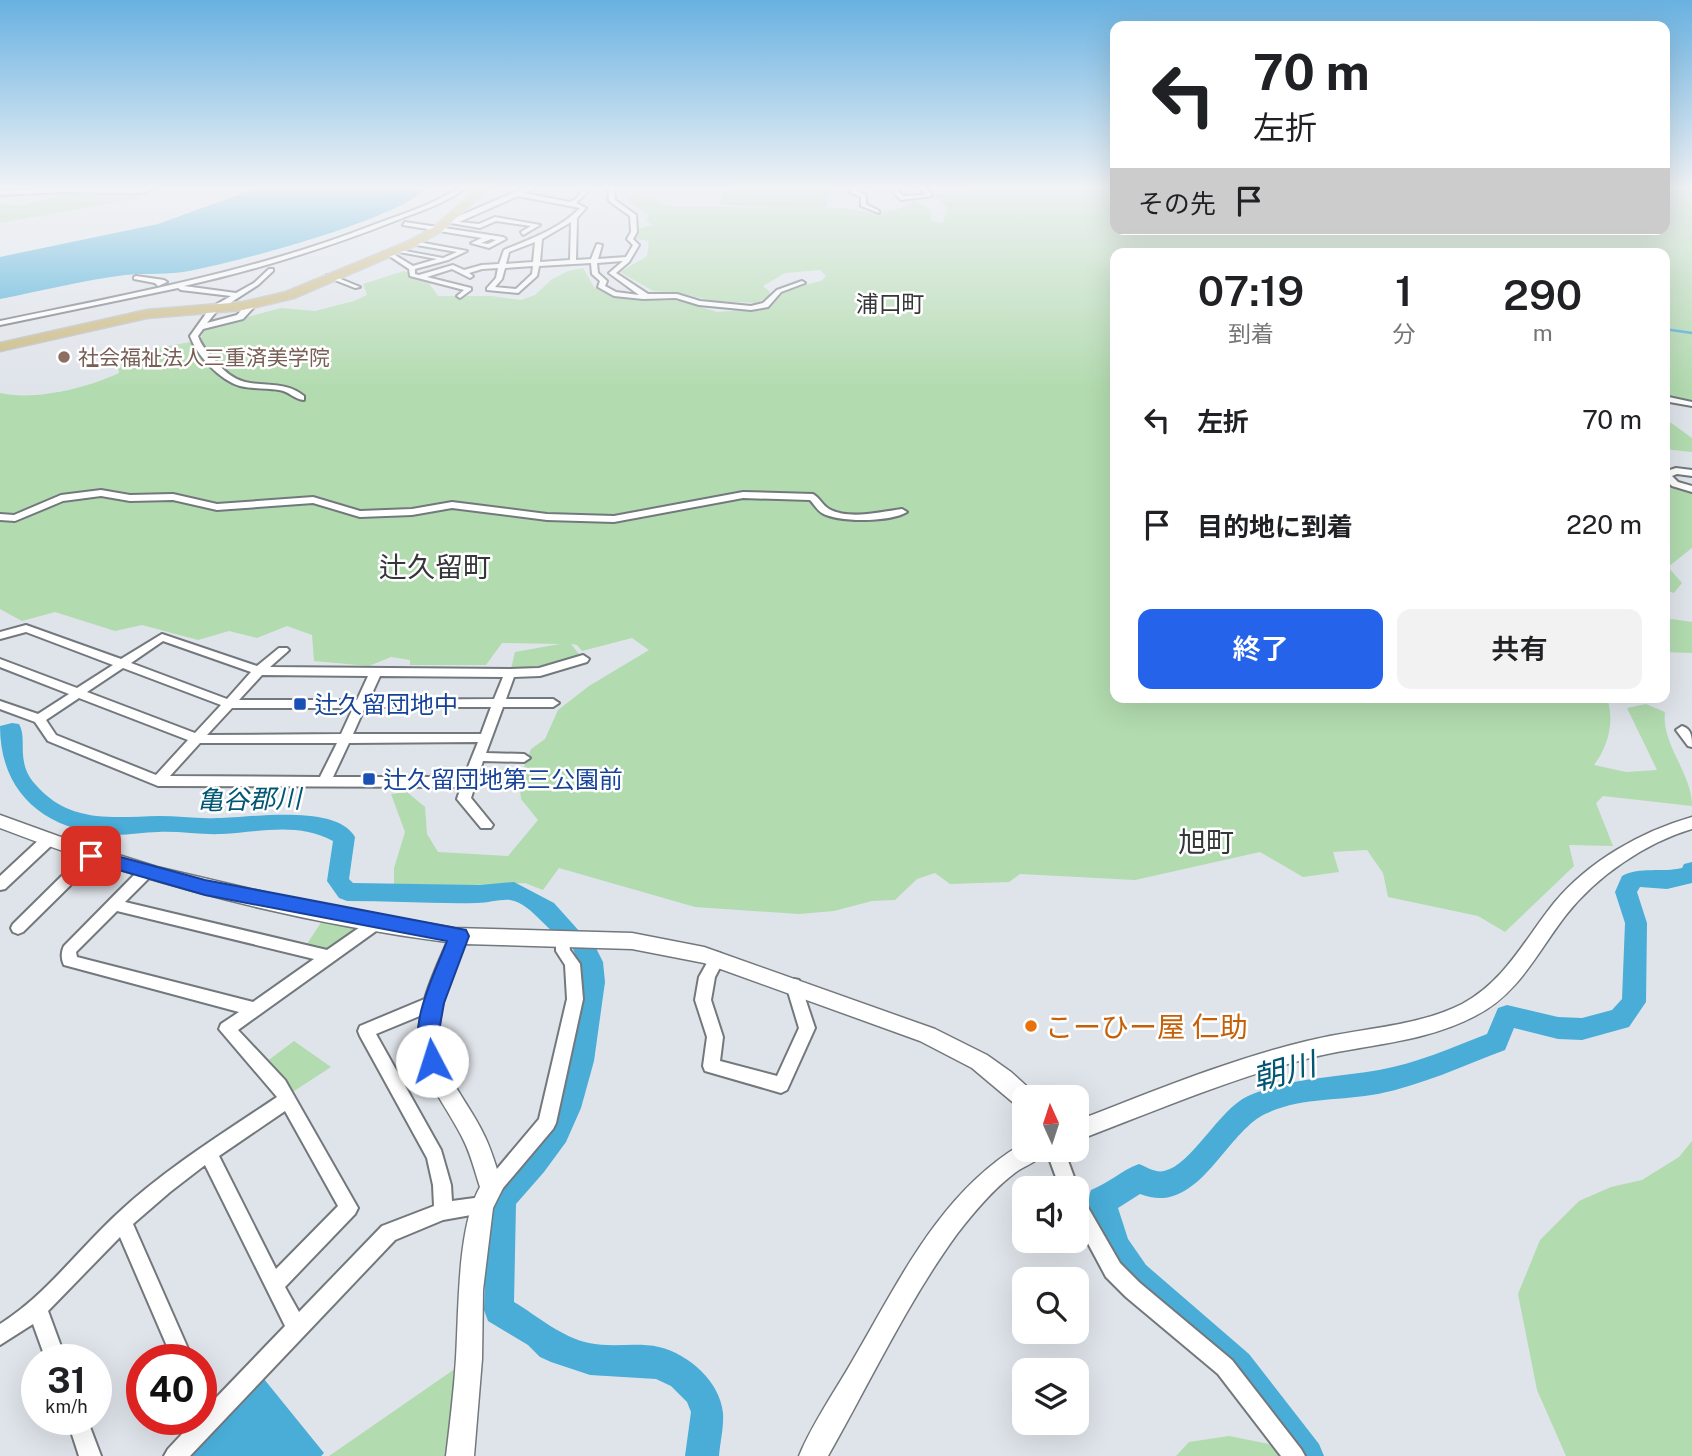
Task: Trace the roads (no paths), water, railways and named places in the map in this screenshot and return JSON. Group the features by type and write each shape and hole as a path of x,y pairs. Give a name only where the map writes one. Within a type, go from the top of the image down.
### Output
{"main road":[{"path":"0,347 147,314 251,305 290,295 385,254"}],"street":[{"path":"0,323 232,272 295,254"},
{"path":"395,254 412,268 412,275 469,289 460,296"},
{"path":"412,254 446,259"},
{"path":"412,268 457,254"},
{"path":"506,254 499,279 489,289 518,291 535,275 537,254"},
{"path":"573,254 573,262"},
{"path":"596,254 595,274 604,281 601,287 607,291 639,298 677,296 710,304 751,308 765,305 779,291 802,283"},
{"path":"629,254 612,273 619,275 645,296"},
{"path":"464,272 482,267 626,258"},
{"path":"418,277 453,267 473,277 439,291"},
{"path":"271,270 256,284 213,310 194,337 195,342 233,380 257,387 292,389 301,398"},
{"path":"329,276 357,287"},
{"path":"121,297 164,282 136,278"},
{"path":"121,297 208,282"},
{"path":"189,287 204,292 236,295"},
{"path":"201,327 240,317 251,305"},
{"path":"1670,399 1692,404"},
{"path":"1670,473 1676,471 1692,473"},
{"path":"1670,479 1675,484 1692,489"},
{"path":"0,517 15,518 61,498 101,493 130,498 173,497 217,507 313,500 360,514 412,512 452,505 547,517 614,519 753,494 813,497 819,506 834,514 902,512"},
{"path":"0,636 26,628 229,704 553,703"},
{"path":"39,719 162,637 259,671 375,674 540,672 583,659"},
{"path":"158,781 259,671 283,650"},
{"path":"0,663 197,738 484,738"},
{"path":"486,825 464,799 477,757 510,673"},
{"path":"324,783 375,674"},
{"path":"0,705 39,719 52,738 158,781 468,782"},
{"path":"1682,730 1692,743"},
{"path":"477,757 524,758"},
{"path":"0,821 48,841 145,873 378,922 459,936 649,943 717,958 946,1044 996,1074 1012,1088"},
{"path":"1089,1126 1309,1049 1422,1029 1455,1017 1490,996 1507,982 1580,887 1669,828 1692,823"},
{"path":"0,885 48,841"},
{"path":"18,928 91,856"},
{"path":"145,873 69,950 69,961 255,1009"},
{"path":"114,905 329,957"},
{"path":"274,1285 349,1208 279,1085 227,1029 378,922"},
{"path":"459,936 433,1003 428,1037 432,1061 475,1139 487,1197 471,1290 469,1359 460,1456"},
{"path":"217,1401 297,1328 389,1233 487,1197 547,1123 575,999 572,964 563,951 564,939"},
{"path":"717,958 707,977 703,1000 715,1037 711,1066 726,1072 781,1085 807,1028 794,985"},
{"path":"433,1003 366,1031 435,1156 442,1185 443,1211"},
{"path":"0,1335 38,1310 122,1221 161,1186 288,1099"},
{"path":"208,1153 297,1328"},
{"path":"813,1456 932,1250 986,1183 1012,1161"},
{"path":"122,1221 155,1289 177,1344"},
{"path":"1089,1227 1113,1270 1225,1367 1294,1456"},
{"path":"38,1310 50,1344"},
{"path":"83,1435 90,1456"},
{"path":"175,1456 189,1435"}],"water":[{"path":"15,254 260,254 181,272 110,277 0,299 0,257"},
{"path":"264,1379 324,1453 321,1456 179,1456 202,1435 217,1435 217,1422"}],"waterway":[{"path":"1670,330 1692,333"},
{"name":"亀谷郡川","path":"0,732 12,729 13,761 27,789 38,800 66,816 113,827 160,824 225,826 271,822 316,825 344,837 338,881 347,892 479,894 514,891 546,909 568,932"},
{"name":"朝川","path":"1307,1456 1238,1365 1135,1276 1118,1249 1101,1200 1118,1194 1139,1177 1153,1185 1167,1184 1180,1178 1240,1116 1268,1100 1304,1091 1378,1082 1409,1075 1496,1042 1507,1016 1558,1028 1582,1029 1620,1019 1634,1002 1636,923 1626,892 1630,882 1637,878 1667,880 1689,875 1692,870"},
{"name":"亀谷郡川","path":"585,949 591,962 592,1007 575,1087 562,1122 550,1143 502,1199 499,1310 539,1334 551,1346 590,1359 659,1363 682,1375 699,1391 707,1412 702,1456"}],"place":[{"name":"社会福祉法人三重済美学院","path":"64,357"},
{"name":"辻久留団地中","path":"300,704"},
{"name":"辻久留団地第三公園前","path":"369,779"},
{"name":"こーひー屋 仁助","path":"1031,1026"}],"district":[{"name":"浦口町","path":"890,303"},
{"name":"辻久留町","path":"435,566"},
{"name":"旭町","path":"1206,841"}]}
